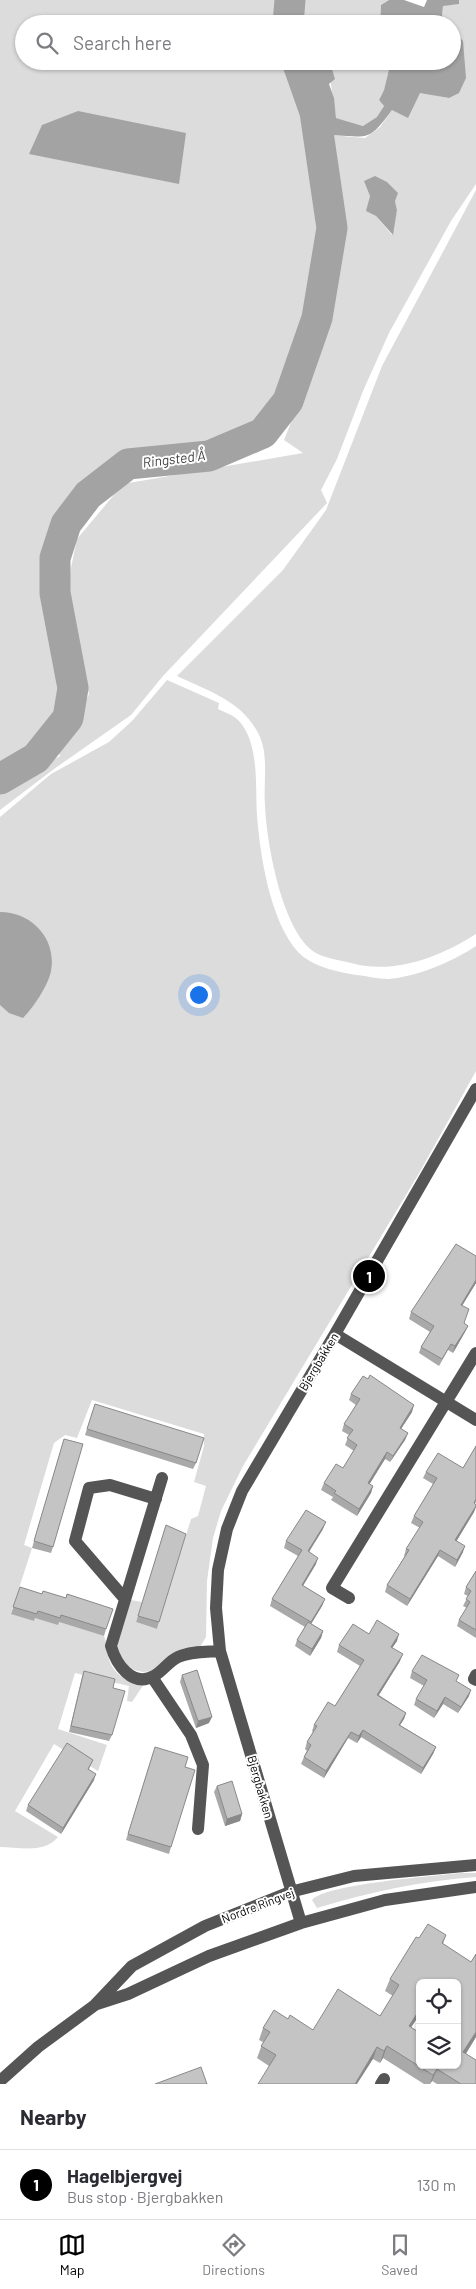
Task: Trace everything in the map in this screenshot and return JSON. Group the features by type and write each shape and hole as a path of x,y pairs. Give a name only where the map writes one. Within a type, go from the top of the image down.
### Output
{"street":[{"name":"Bjergbakken","path":"301,1923 290,1892 220,1651 216,1608 218,1570 227,1529 242,1491 476,1089"},
{"path":"335,1334 476,1420"},
{"path":"348,1598 332,1588 476,1353"},
{"path":"162,1478 111,1646 115,1660 124,1672 137,1678 152,1677 177,1658 190,1654 220,1651"},
{"path":"125,1600 75,1541 89,1488 110,1485 156,1499"},
{"path":"476,1675 474,1679 476,1680"},
{"path":"152,1677 191,1735 203,1765 198,1829"},
{"name":"Nordre Ringvej","path":"0,2081 38,2047 95,2005 132,1966 206,1926 290,1892 354,1876 476,1865"},
{"name":"Nordre Ringvej","path":"95,2005 128,1994 209,1956 301,1923 385,1900 476,1887"}],"shaded area":[{"path":"0,0 277,0 278,15 15,15 15,70 286,70 302,114 316,184 317,244 306,303 280,384 263,414 246,433 195,448 128,457 102,475 62,512 45,554 45,616 63,684 63,713 44,740 9,767 0,770"},
{"path":"301,0 389,0 381,5 380,15 299,15"},
{"path":"389,0 404,0 424,7 427,0 459,0 459,4 443,6 442,15 380,15 381,5"},
{"path":"459,0 476,0 476,184 451,221 389,333 363,391 337,459 321,490 327,503 163,676 131,715 0,810 0,793 13,782 60,756 57,746 74,727 89,694 64,601 77,539 123,484 303,453 284,440 320,349 336,288 343,222 341,187 330,135 365,138 380,127 392,110 420,92 448,98 455,70 461,70 463,41 461,39 461,15 442,15 443,5 459,4","holes":["370,196 395,201 397,210 392,235 376,216 367,211"]},
{"path":"461,39 463,41 466,78 459,93 449,98 420,93 408,118 392,110 377,128 366,136 330,135 307,70 332,70 335,79 329,84 334,98 336,118 363,126 377,117 384,106 379,100 384,90 389,70 461,70"},
{"path":"331,70 389,70 384,90 379,100 384,106 378,117 363,126 336,118"},
{"path":"78,111 186,133 179,184 29,154 42,125"},
{"path":"375,176 387,182 398,193 395,201 397,210 393,235 376,216 366,211 370,196 364,181"},
{"path":"476,190 476,934 447,950 416,962 384,967 367,966 318,954 306,944 295,929 286,909 273,864 266,821 265,758 257,731 241,711 222,697 177,676 283,570 326,510 382,366"},
{"path":"167,680 219,703 218,709 236,718 245,729 250,740 255,765 258,831 268,887 280,923 288,939 298,952 311,962 326,968 349,974 388,979 399,978 434,968 476,946 476,1071 418,1175 243,1466 221,1511 213,1538 207,1581 206,1637 200,1647 152,1671 143,1672 130,1669 120,1657 117,1643 131,1600 142,1602 136,1622 157,1629 191,1519 198,1516 206,1486 194,1482 204,1446 204,1434 92,1400 77,1438 65,1435 54,1443 24,1545 32,1548 11,1613 34,1621 35,1618 59,1622 104,1636 107,1654 117,1673 132,1682 144,1684 132,1702 127,1701 129,1686 75,1673 58,1729 107,1745 98,1771 54,1744 15,1811 58,1837 46,1846 39,1848 0,1847 0,817 51,774 109,742 132,721"},
{"path":"0,912 12,913 32,922 46,938 50,948 52,959 51,971 47,983 40,996 23,1018 9,1013 0,1005"},
{"path":"461,1873 476,1873 476,1877 396,1888 317,1908 312,1900 321,1894 358,1885"}],"building":[{"path":"456,1244 476,1256 476,1280 461,1305 469,1309 464,1323 468,1326 455,1346 451,1344 442,1359 421,1347 434,1326 411,1312"},
{"path":"370,1375 414,1405 400,1428 408,1433 393,1456 387,1452 368,1483 373,1486 359,1509 334,1493 336,1491 324,1483 336,1464 343,1468 357,1445 347,1438 353,1430 344,1424 360,1399 351,1394 363,1376 368,1379"},
{"path":"95,1404 204,1438 196,1463 87,1429"},
{"path":"64,1439 83,1444 53,1547 34,1541"},
{"path":"476,1446 476,1499 474,1503 476,1506 455,1540 465,1546 457,1560 440,1550 410,1599 387,1585 409,1550 406,1549 423,1522 414,1516 437,1478 426,1472 438,1453 463,1468"},
{"path":"306,1510 326,1522 308,1551 318,1558 302,1585 325,1599 311,1622 272,1599 302,1550 286,1541"},
{"path":"166,1525 186,1534 159,1622 138,1616"},
{"path":"476,1571 476,1630 459,1620 470,1602 466,1599 471,1591 466,1587"},
{"path":"20,1587 42,1594 43,1591 66,1598 67,1594 113,1609 106,1629 61,1615 60,1618 38,1611 37,1614 13,1607"},
{"path":"377,1620 399,1634 391,1647 403,1654 377,1695 406,1713 399,1725 436,1747 423,1768 363,1730 359,1736 351,1732 326,1771 304,1757 311,1745 307,1742 317,1726 314,1725 328,1702 335,1706 364,1660 339,1645 353,1624 369,1634"},
{"path":"308,1622 323,1631 312,1649 297,1640"},
{"path":"422,1655 459,1675 456,1681 471,1690 461,1707 445,1697 437,1711 416,1699 427,1680 412,1671"},
{"path":"197,1670 212,1717 198,1721 182,1675"},
{"path":"84,1671 115,1679 113,1688 125,1691 112,1735 71,1726"},
{"path":"67,1743 93,1760 88,1769 96,1774 63,1828 28,1805"},
{"path":"155,1747 188,1757 185,1767 195,1770 171,1847 128,1834"},
{"path":"232,1781 242,1814 227,1819 217,1786"},
{"path":"428,1924 446,1935 442,1943 471,1962 476,1954 476,2032 463,2052 476,2060 476,2084 461,2084 437,2069 461,2069 461,1979 416,1979 416,2015 409,2026 416,2030 416,2064 387,2046 384,2051 377,2047 355,2084 258,2084 276,2055 261,2046 270,2032 263,2028 274,2010 288,2019 290,2015 313,2030 338,1989 380,2016 399,1985 390,1979 416,1937 419,1938"},
{"path":"201,2067 207,2084 155,2084"},
{"path":"423,2069 437,2069 433,2075"}],"waterway":[{"name":"Ringsted Å","path":"289,15 290,0"},
{"name":"Ringsted Å","path":"0,779 36,758 68,718 73,688 55,593 55,558 66,524 88,495 128,464 209,456 263,433 288,401 317,318 332,228 315,112 300,70"}],"place":[{"name":"Hagelbjergvej","path":"369,1276"}]}
